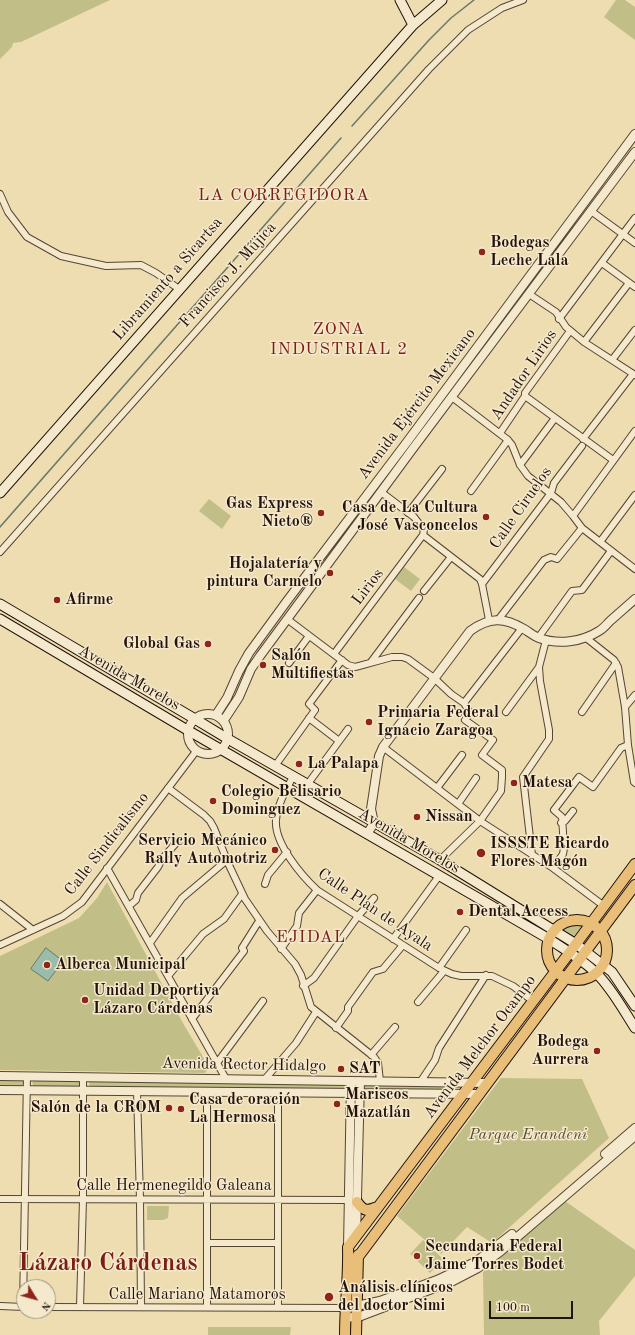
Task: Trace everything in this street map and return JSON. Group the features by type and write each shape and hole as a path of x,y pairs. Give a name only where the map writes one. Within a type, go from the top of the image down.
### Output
{"main road":[{"path":"400,0 412,25"},
{"name":"Libramiento a Sicartsa","path":"0,493 412,25 442,0"},
{"name":"Avenida Morelos","path":"0,604 293,777 440,860 552,934 570,952 583,955 604,964 612,972 635,1006"},
{"name":"Avenida Morelos","path":"0,619 188,731 222,749 439,876 552,934 576,944 604,981 635,1028"},
{"path":"51,650 58,638"},
{"name":"Avenida Melchor Ocampo","path":"348,1247 556,972 635,864"},
{"name":"Avenida Melchor Ocampo","path":"348,1268 358,1257 480,1094 600,930 635,886"},
{"path":"572,920 582,920 592,923 600,930 606,941 606,959 604,964 597,973 590,978 573,980 565,978 551,967 547,954 547,946 552,934 562,924 572,920"},
{"path":"352,1201 362,1209 369,1210 378,1207"},
{"path":"356,1237 358,1257 356,1335"},
{"path":"345,1335 348,1247"}],"street":[{"name":"Francisco J. Mújica","path":"0,552 429,69 468,30 502,8 523,0"},
{"name":"Avenida Ejército Mexicano","path":"224,720 239,697 255,663 381,492 411,445 480,345 635,134"},
{"name":"Avenida Ejército Mexicano","path":"216,715 227,698 246,658 325,551 452,397 635,152"},
{"path":"0,194 8,212 27,237 61,256 106,266 141,265 156,273 179,289"},
{"path":"591,211 635,243"},
{"path":"559,319 635,218"},
{"path":"558,239 566,245"},
{"path":"602,263 635,287"},
{"path":"584,342 629,283"},
{"path":"529,294 556,312 559,319 570,331 584,342 634,374 583,439"},
{"path":"612,360 635,330"},
{"name":"Andador Lirios","path":"500,433 526,396 525,393 570,331"},
{"path":"480,345 487,350"},
{"path":"526,396 613,460"},
{"path":"452,397 508,440 514,449 520,465 528,476 561,502 582,528 635,569"},
{"path":"520,465 555,418"},
{"path":"573,516 635,431"},
{"path":"471,491 508,440"},
{"name":"Calle Ciruelos","path":"482,584 551,493 554,483 582,446"},
{"path":"408,513 442,469"},
{"path":"381,492 414,518 424,530 423,535 478,577 482,584 493,620"},
{"path":"600,542 635,495"},
{"path":"493,620 544,560 550,557 558,559 582,528"},
{"name":"Lirios","path":"334,654 423,535"},
{"path":"325,551 333,557"},
{"path":"532,855 523,777 549,739 549,730 539,667 542,639 572,590 582,590 611,551"},
{"path":"424,592 451,556"},
{"path":"371,662 419,598"},
{"path":"367,834 374,823 371,809 380,756 383,747 470,631 479,625 493,620 507,621 542,639 561,642 585,637 599,631 635,599"},
{"path":"286,619 348,665 355,667 392,657 402,657 416,664 451,694 464,703 470,713 465,720 493,740 482,755 502,770 501,791 480,821 440,860"},
{"path":"464,703 522,628"},
{"path":"289,663 309,636"},
{"path":"585,637 616,663 625,707 628,745 635,783"},
{"path":"259,640 267,646"},
{"path":"246,658 255,663"},
{"path":"275,766 315,710 308,704 342,660"},
{"path":"582,712 616,663"},
{"path":"506,712 539,667"},
{"path":"625,707 635,695"},
{"path":"205,714 216,715 224,720 228,727 228,739 222,749 210,754 203,753 197,750 190,742 188,731 195,719 205,714"},
{"path":"309,718 339,741"},
{"path":"307,785 348,729"},
{"path":"553,868 563,854 564,848 561,823 562,817 554,810 579,777 592,787 621,748 628,745"},
{"path":"383,747 480,821 553,868 604,906"},
{"name":"Calle Sindicalismo","path":"0,945 63,916 82,902 197,750"},
{"path":"437,788 462,755"},
{"name":"Calle Plan de Ayala","path":"293,777 277,811 275,821 280,840 306,880 317,890 441,970 461,976 486,975 502,980 513,986 533,1001"},
{"path":"458,804 476,778"},
{"path":"168,788 210,821 242,894 259,921 295,964 301,975 303,986 311,1007 371,1055 378,1063 380,1081"},
{"path":"561,823 565,821 573,811"},
{"path":"130,906 136,900 138,893 158,867 162,859 177,842"},
{"path":"265,884 268,875 287,852"},
{"path":"150,943 182,898 227,860"},
{"path":"107,868 130,906 226,1079"},
{"path":"393,939 439,876"},
{"path":"281,949 297,926 299,913 317,890"},
{"path":"168,976 203,934 224,919 242,894"},
{"path":"303,986 314,978 358,916 374,898"},
{"path":"0,904 33,930"},
{"path":"192,1019 244,951 242,948 259,921"},
{"path":"418,1002 441,970 466,930"},
{"path":"336,1028 348,1011 348,1007 373,972 383,968 403,945"},
{"path":"421,1081 435,1060 439,1048 486,975"},
{"path":"217,1064 263,1001"},
{"path":"265,1079 296,1043 316,1012"},
{"path":"371,1055 395,1027"},
{"name":"Avenida Rector Hidalgo","path":"0,1076 487,1083"},
{"path":"24,1279 28,1076"},
{"path":"80,1307 83,1199 83,1077"},
{"path":"351,1081 352,1201 356,1237"},
{"path":"348,1247 360,1081"},
{"name":"Avenida Rector Hidalgo","path":"0,1090 480,1094"},
{"path":"137,1091 140,1200 140,1307"},
{"path":"207,1092 207,1308"},
{"path":"278,1092 278,1308"},
{"path":"345,1313 356,1307 380,1301 437,1280 477,1261 511,1235 635,1128"},
{"path":"345,1313 356,1317 453,1281 478,1268 501,1251 635,1136"},
{"name":"Calle Hermenegildo Galeana","path":"0,1199 352,1201"},
{"path":"207,1243 278,1243"},
{"path":"0,1306 16,1307"},
{"name":"Calle Mariano Matamoros","path":"56,1307 278,1308 345,1313"}],"green space":[{"path":"0,0 110,0 21,42 13,43 12,47 0,59"},
{"path":"616,0 625,0 635,7 635,40 604,17"},
{"path":"209,499 231,516 222,529 199,511"},
{"path":"404,567 420,579 411,591 395,579"},
{"name":"Unidad Deportiva Lázaro Cárdenas","path":"107,882 184,1025 209,1067 205,1073 0,1070 0,956 79,918 97,898"},
{"path":"576,925 582,926 573,937 562,929 567,927"},
{"name":"Parque Erandeni","path":"501,1078 582,1079 609,1138 492,1243 467,1227 441,1254 397,1216"},
{"path":"0,1079 22,1080 24,1083 22,1086 0,1085"},
{"path":"34,1080 79,1080 81,1081 81,1085 34,1086 32,1083"},
{"path":"90,1080 346,1085 347,1087 345,1090 90,1086"},
{"path":"362,1085 454,1087 453,1090 364,1088"},
{"path":"565,1201 635,1250 635,1276 599,1321 600,1335 484,1335 483,1272"},
{"path":"147,1206 169,1206 168,1218 163,1220 147,1220"},
{"path":"423,1240 443,1259 430,1273 410,1254"},
{"path":"208,1327 291,1327 290,1335 208,1335"}],"shaded area":[{"name":"Alberca Municipal","path":"46,948 63,961 48,981 31,969"}],"waterway":[{"path":"352,126 429,40 451,18 474,0"},
{"path":"0,527 341,138"}],"place":[{"name":"Bodegas Leche Lala","path":"482,252"},
{"name":"Gas Express Nieto®","path":"321,513"},
{"name":"Casa de La Cultura José Vasconcelos","path":"486,517"},
{"name":"Hojalatería y pintura Carmelo","path":"330,573"},
{"name":"Afirme","path":"57,600"},
{"name":"Global Gas","path":"208,644"},
{"name":"Salón Multifiestas","path":"263,665"},
{"name":"Primaria Federal Ignacio Zaragoa","path":"369,722"},
{"name":"La Palapa","path":"299,764"},
{"name":"Matesa","path":"514,783"},
{"name":"Colegio Belisario Dominguez","path":"213,801"},
{"name":"Nissan","path":"417,817"},
{"name":"Servicio Mecánico Rally Automotriz","path":"275,850"},
{"name":"ISSSTE Ricardo Flores Magón","path":"481,853"},
{"name":"Dental Access","path":"460,912"},
{"name":"Alberca Municipal","path":"47,965"},
{"name":"Unidad Deportiva Lázaro Cárdenas","path":"85,1000"},
{"name":"Bodega Aurrera","path":"597,1051"},
{"name":"SAT","path":"341,1069"},
{"name":"Mariscos Mazatlán","path":"337,1104"},
{"name":"Salón de la CROM","path":"169,1108"},
{"name":"Casa de oración La Hermosa","path":"181,1109"},
{"name":"Secundaria Federal Jaime Torres Bodet","path":"417,1256"},
{"name":"Análisis clínicos del doctor Simi","path":"329,1297"}],"district":[{"name":"LA CORREGIDORA","path":"284,196"},
{"name":"ZONA INDUSTRIAL 2","path":"339,340"},
{"name":"EJIDAL","path":"311,938"},
{"name":"Lázaro Cárdenas","path":"108,1264"}]}
